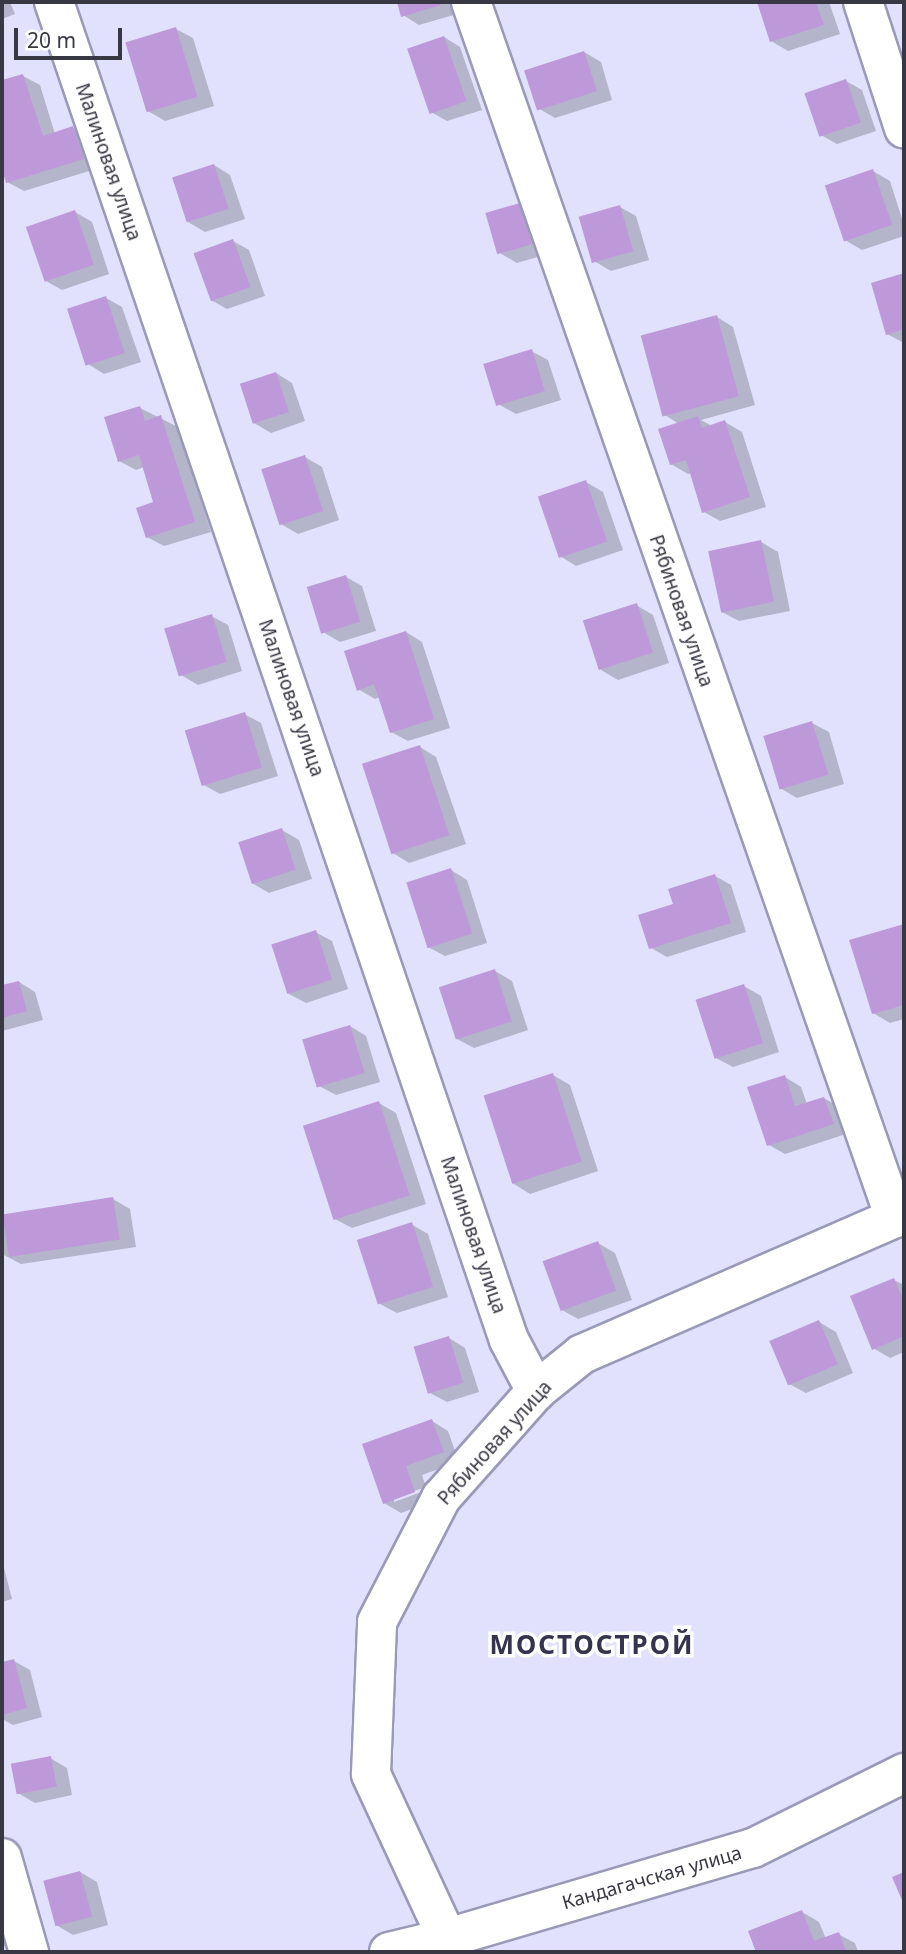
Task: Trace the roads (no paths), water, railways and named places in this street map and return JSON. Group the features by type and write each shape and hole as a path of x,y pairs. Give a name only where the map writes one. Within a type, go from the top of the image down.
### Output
{"street":[{"name":"Малиновая улица","path":"54,2 509,1340 536,1391"},
{"name":"Рябиновая улица","path":"447,1938 371,1774 377,1622 441,1498 536,1391 582,1354 899,1216 639,492 471,2"},
{"path":"863,2 904,128"},
{"name":"Кандагачская улица","path":"389,1952 447,1938 753,1849 904,1773"},
{"path":"2,1858 29,1952"}],"district":[{"name":"МОСТОСТРОЙ","path":"592,1645"}]}
